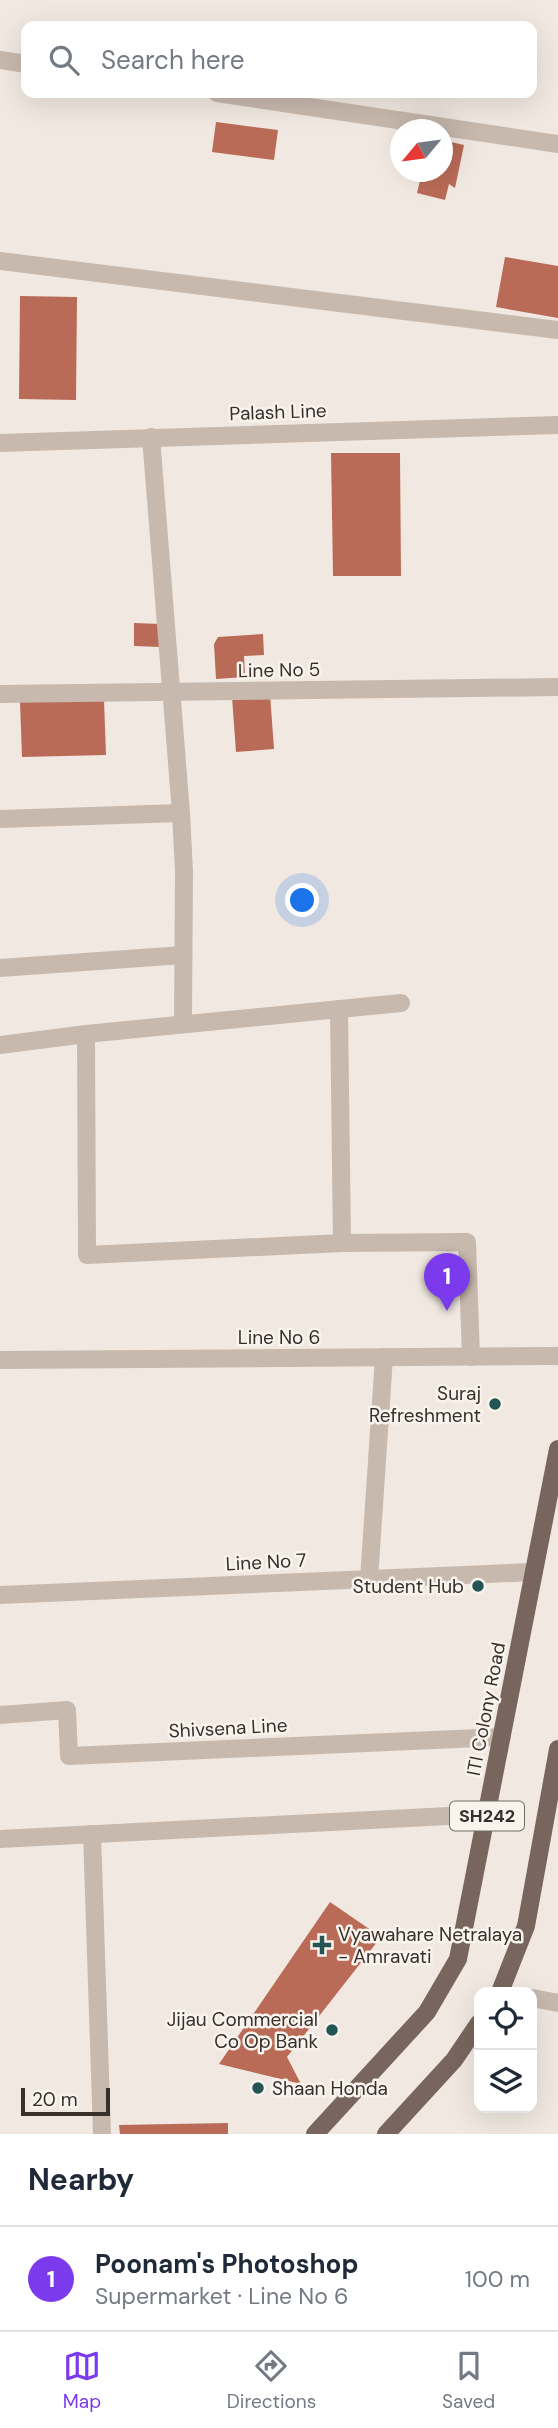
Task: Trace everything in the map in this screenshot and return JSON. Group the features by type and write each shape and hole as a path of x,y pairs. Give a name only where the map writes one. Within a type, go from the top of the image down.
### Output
{"main road":[{"name":"ITI Colony Road","path":"315,2134 427,2012 458,1959 558,1449"},
{"name":"SH242","path":"502,1987 526,1926 558,1749"},
{"path":"386,2134 454,2060 474,2030"}],"street":[{"path":"0,60 21,63"},
{"path":"250,98 558,144"},
{"path":"0,261 558,330"},
{"name":"Palash Line","path":"0,443 558,425"},
{"path":"151,437 181,813 184,872 183,1024"},
{"name":"Line No 5","path":"0,694 558,687"},
{"path":"0,818 181,813"},
{"path":"0,968 183,955"},
{"path":"0,1045 401,1003"},
{"path":"339,1009 342,1243"},
{"path":"86,1034 87,1255 342,1243 467,1242 471,1357"},
{"name":"Line No 6","path":"0,1360 558,1356"},
{"path":"369,1579 384,1357"},
{"name":"Line No 7","path":"0,1595 534,1572"},
{"name":"Shivsena Line","path":"0,1715 67,1710 69,1756 502,1737"},
{"path":"0,1839 487,1814"},
{"path":"92,1834 102,2134"},
{"path":"537,1999 558,2003"}],"building":[{"path":"216,122 278,130 274,160 212,152"},
{"path":"453,142 464,145 455,188 449,184 445,200 417,193 420,182 453,182"},
{"path":"505,257 558,266 558,318 496,307"},
{"path":"20,296 77,297 76,400 19,399"},
{"path":"331,453 400,453 401,576 333,576"},
{"path":"134,623 161,624 160,647 134,646"},
{"path":"263,634 264,655 244,656 245,677 216,679 214,644 218,637"},
{"path":"270,694 274,749 236,752 232,697"},
{"path":"104,700 106,755 22,757 20,702"},
{"path":"330,1902 381,1937 287,2057 301,2084 219,2064"},
{"path":"228,2123 228,2134 120,2134 119,2125"}],"place":[{"name":"Poonam's Photoshop","path":"447,1311"},
{"name":"Suraj Refreshment","path":"495,1404"},
{"name":"Student Hub","path":"478,1586"},
{"name":"Vyawahare Netralaya - Amravati","path":"322,1945"},
{"name":"Jijau Commercial Co Op Bank","path":"332,2030"},
{"name":"Shaan Honda","path":"258,2088"}]}
